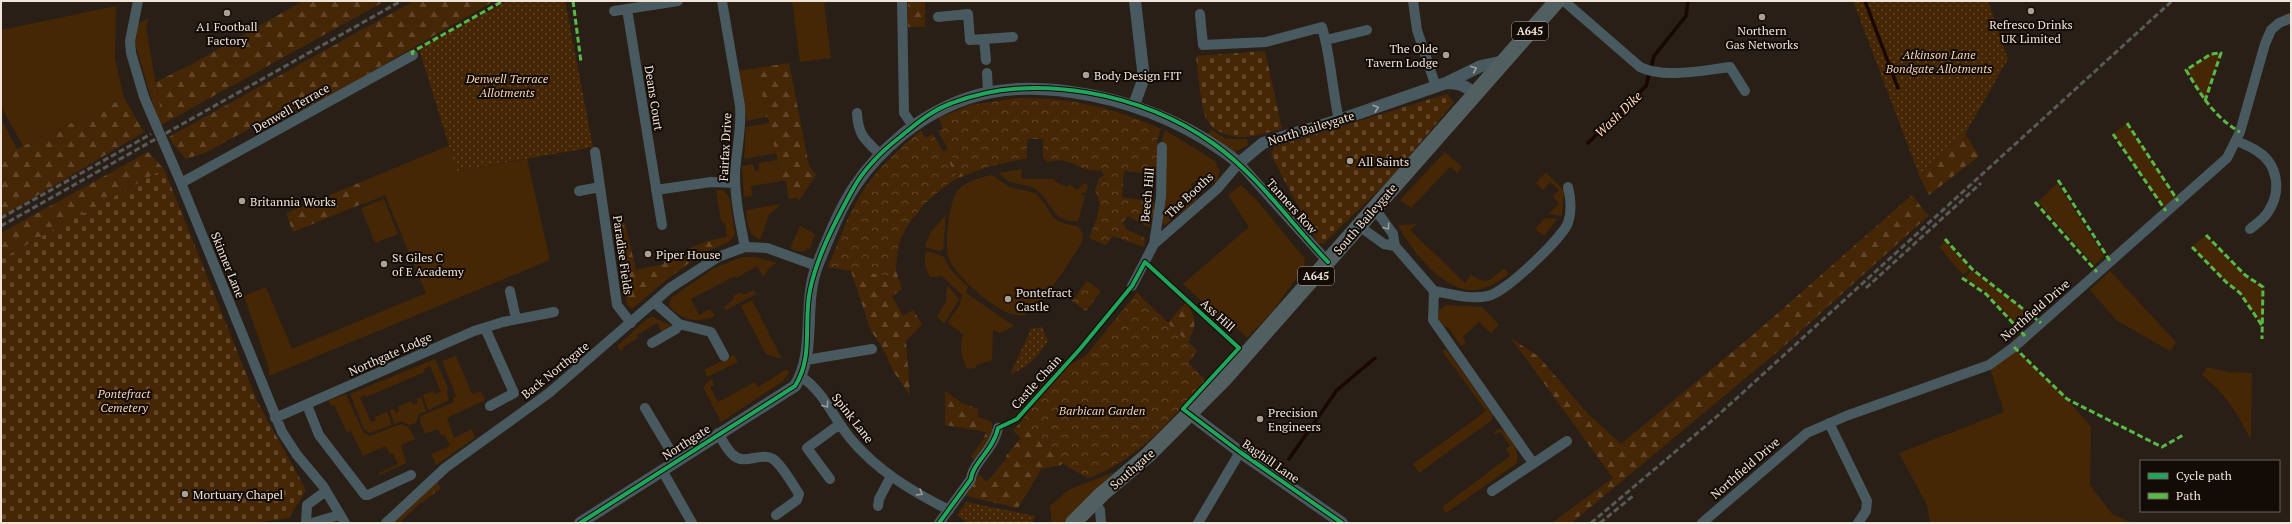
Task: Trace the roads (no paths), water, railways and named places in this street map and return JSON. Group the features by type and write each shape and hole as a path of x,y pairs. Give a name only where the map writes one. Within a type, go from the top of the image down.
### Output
{"highway":[{"name":"A645","path":"1474,94 1557,1"},
{"name":"South Baileygate","path":"1190,414 1225,378 1328,262 1474,94"},
{"name":"Southgate","path":"1073,523 1094,502 1148,456 1190,414"}],"street":[{"name":"Skinner Lane","path":"138,1 130,41 131,53 152,119 181,183 275,418 296,455 326,491 342,519"},
{"path":"614,11 678,1"},
{"name":"Fairfax Drive","path":"722,1 741,120 735,183 745,247"},
{"path":"902,1 904,113 913,126"},
{"path":"1134,105 1142,83 1143,70 1135,1"},
{"path":"1413,1 1417,30 1441,85"},
{"path":"1564,1 1634,63 1651,71 1678,72 1730,67 1745,91"},
{"name":"Deans Court","path":"627,9 662,225"},
{"path":"938,17 968,14 970,40 1013,37"},
{"path":"1200,14 1203,45 1266,42 1322,26 1332,69 1332,88 1339,120"},
{"name":"Northfield Drive","path":"1702,523 1796,440 1807,433 1989,365 2002,357 2227,158 2237,141 2265,44 2271,30 2279,23 2291,18"},
{"path":"1326,40 1367,30"},
{"path":"984,39 986,60"},
{"name":"Denwell Terrace","path":"181,183 413,55"},
{"name":"North Baileygate","path":"1239,163 1263,143 1339,120 1441,85 1481,66 1504,61"},
{"path":"987,73 988,91"},
{"name":"North Baileygate","path":"1441,85 1457,83 1468,88 1474,94"},
{"path":"800,376 806,360 810,292 817,266 854,187 880,154 913,126 951,103 988,91 1054,89 1099,96 1134,105 1186,126 1239,163"},
{"path":"857,113 858,128 864,139 880,154"},
{"path":"2237,141 2258,151 2268,162 2274,172 2277,182 2273,204 2268,213 2250,229"},
{"name":"Beech Hill","path":"1154,244 1161,197 1162,147"},
{"name":"Paradise Fields","path":"594,152 617,305 631,323"},
{"name":"The Booths","path":"1154,244 1216,189 1239,163"},
{"name":"Tanners Row","path":"1239,163 1328,262"},
{"path":"656,190 711,182 735,183"},
{"path":"579,191 600,186"},
{"path":"1375,209 1393,234 1395,246 1434,291 1476,297 1497,294 1529,267 1561,232 1568,221 1571,200 1568,187"},
{"path":"1359,226 1384,244 1395,246"},
{"path":"1132,286 1154,244"},
{"path":"745,247 776,250 817,266"},
{"name":"Back Northgate","path":"386,523 445,468 549,393 681,280 718,257 745,247"},
{"path":"510,291 516,319"},
{"path":"1434,291 1433,320 1533,463"},
{"path":"654,302 679,324 711,332 724,356"},
{"name":"Northgate Lodge","path":"275,418 485,328 516,319 554,312"},
{"path":"652,343 676,329 679,324"},
{"path":"485,328 514,393 490,406"},
{"path":"806,360 872,349"},
{"name":"Spink Lane","path":"800,376 814,388 857,446 891,476 949,510"},
{"name":"Northgate","path":"586,521 676,460 795,386 800,376"},
{"path":"307,405 319,435 365,495 368,496 411,475"},
{"path":"645,408 676,460"},
{"name":"Baghill Lane","path":"1190,414 1240,452 1342,523"},
{"path":"830,479 807,448 840,424"},
{"path":"1829,424 1867,501 1866,511 1858,523"},
{"path":"939,523 971,479 972,473 992,446 998,428"},
{"path":"718,433 732,454 739,459 751,460 765,457 774,460 799,494 797,500 776,515"},
{"path":"1492,491 1566,441"},
{"path":"1198,523 1240,452"},
{"path":"662,470 692,523"},
{"path":"878,506 879,499 891,476"},
{"path":"306,523 307,505 326,491"},
{"path":"1094,502 1100,510 1101,523"},
{"path":"312,523 342,519"}],"waterway":[{"name":"Wash Dike","path":"1588,143 1646,86 1654,56 1686,16 1688,1"},
{"path":"1865,1 1898,88"},
{"path":"1289,459 1337,390 1375,358"}],"railway":[{"path":"1,226 401,1"},
{"path":"1591,523 1715,418 2172,1"},
{"path":"1,218 151,134"},
{"path":"1866,288 1981,183"},
{"path":"1600,523 1633,496"}],"place":[{"name":"Refresco Drinks UK Limited","path":"2031,11"},
{"name":"A1 Football Factory","path":"227,13"},
{"name":"Northern Gas Networks","path":"1762,17"},
{"name":"The Olde Tavern Lodge","path":"1446,55"},
{"name":"Body Design FIT","path":"1086,75"},
{"name":"All Saints","path":"1350,161"},
{"name":"Britannia Works","path":"242,201"},
{"name":"Piper House","path":"648,254"},
{"name":"St Giles C of E Academy","path":"384,264"},
{"name":"Pontefract Castle","path":"1008,299"},
{"name":"Precision Engineers","path":"1260,419"},
{"name":"Mortuary Chapel","path":"185,494"}],"park label":[{"name":"Atkinson Lane Bondgate Allotments","path":"1939,61"},
{"name":"Denwell Terrace Allotments","path":"507,85"},
{"name":"Pontefract Cemetery","path":"124,400"},
{"name":"Barbican Garden","path":"1102,410"}]}
